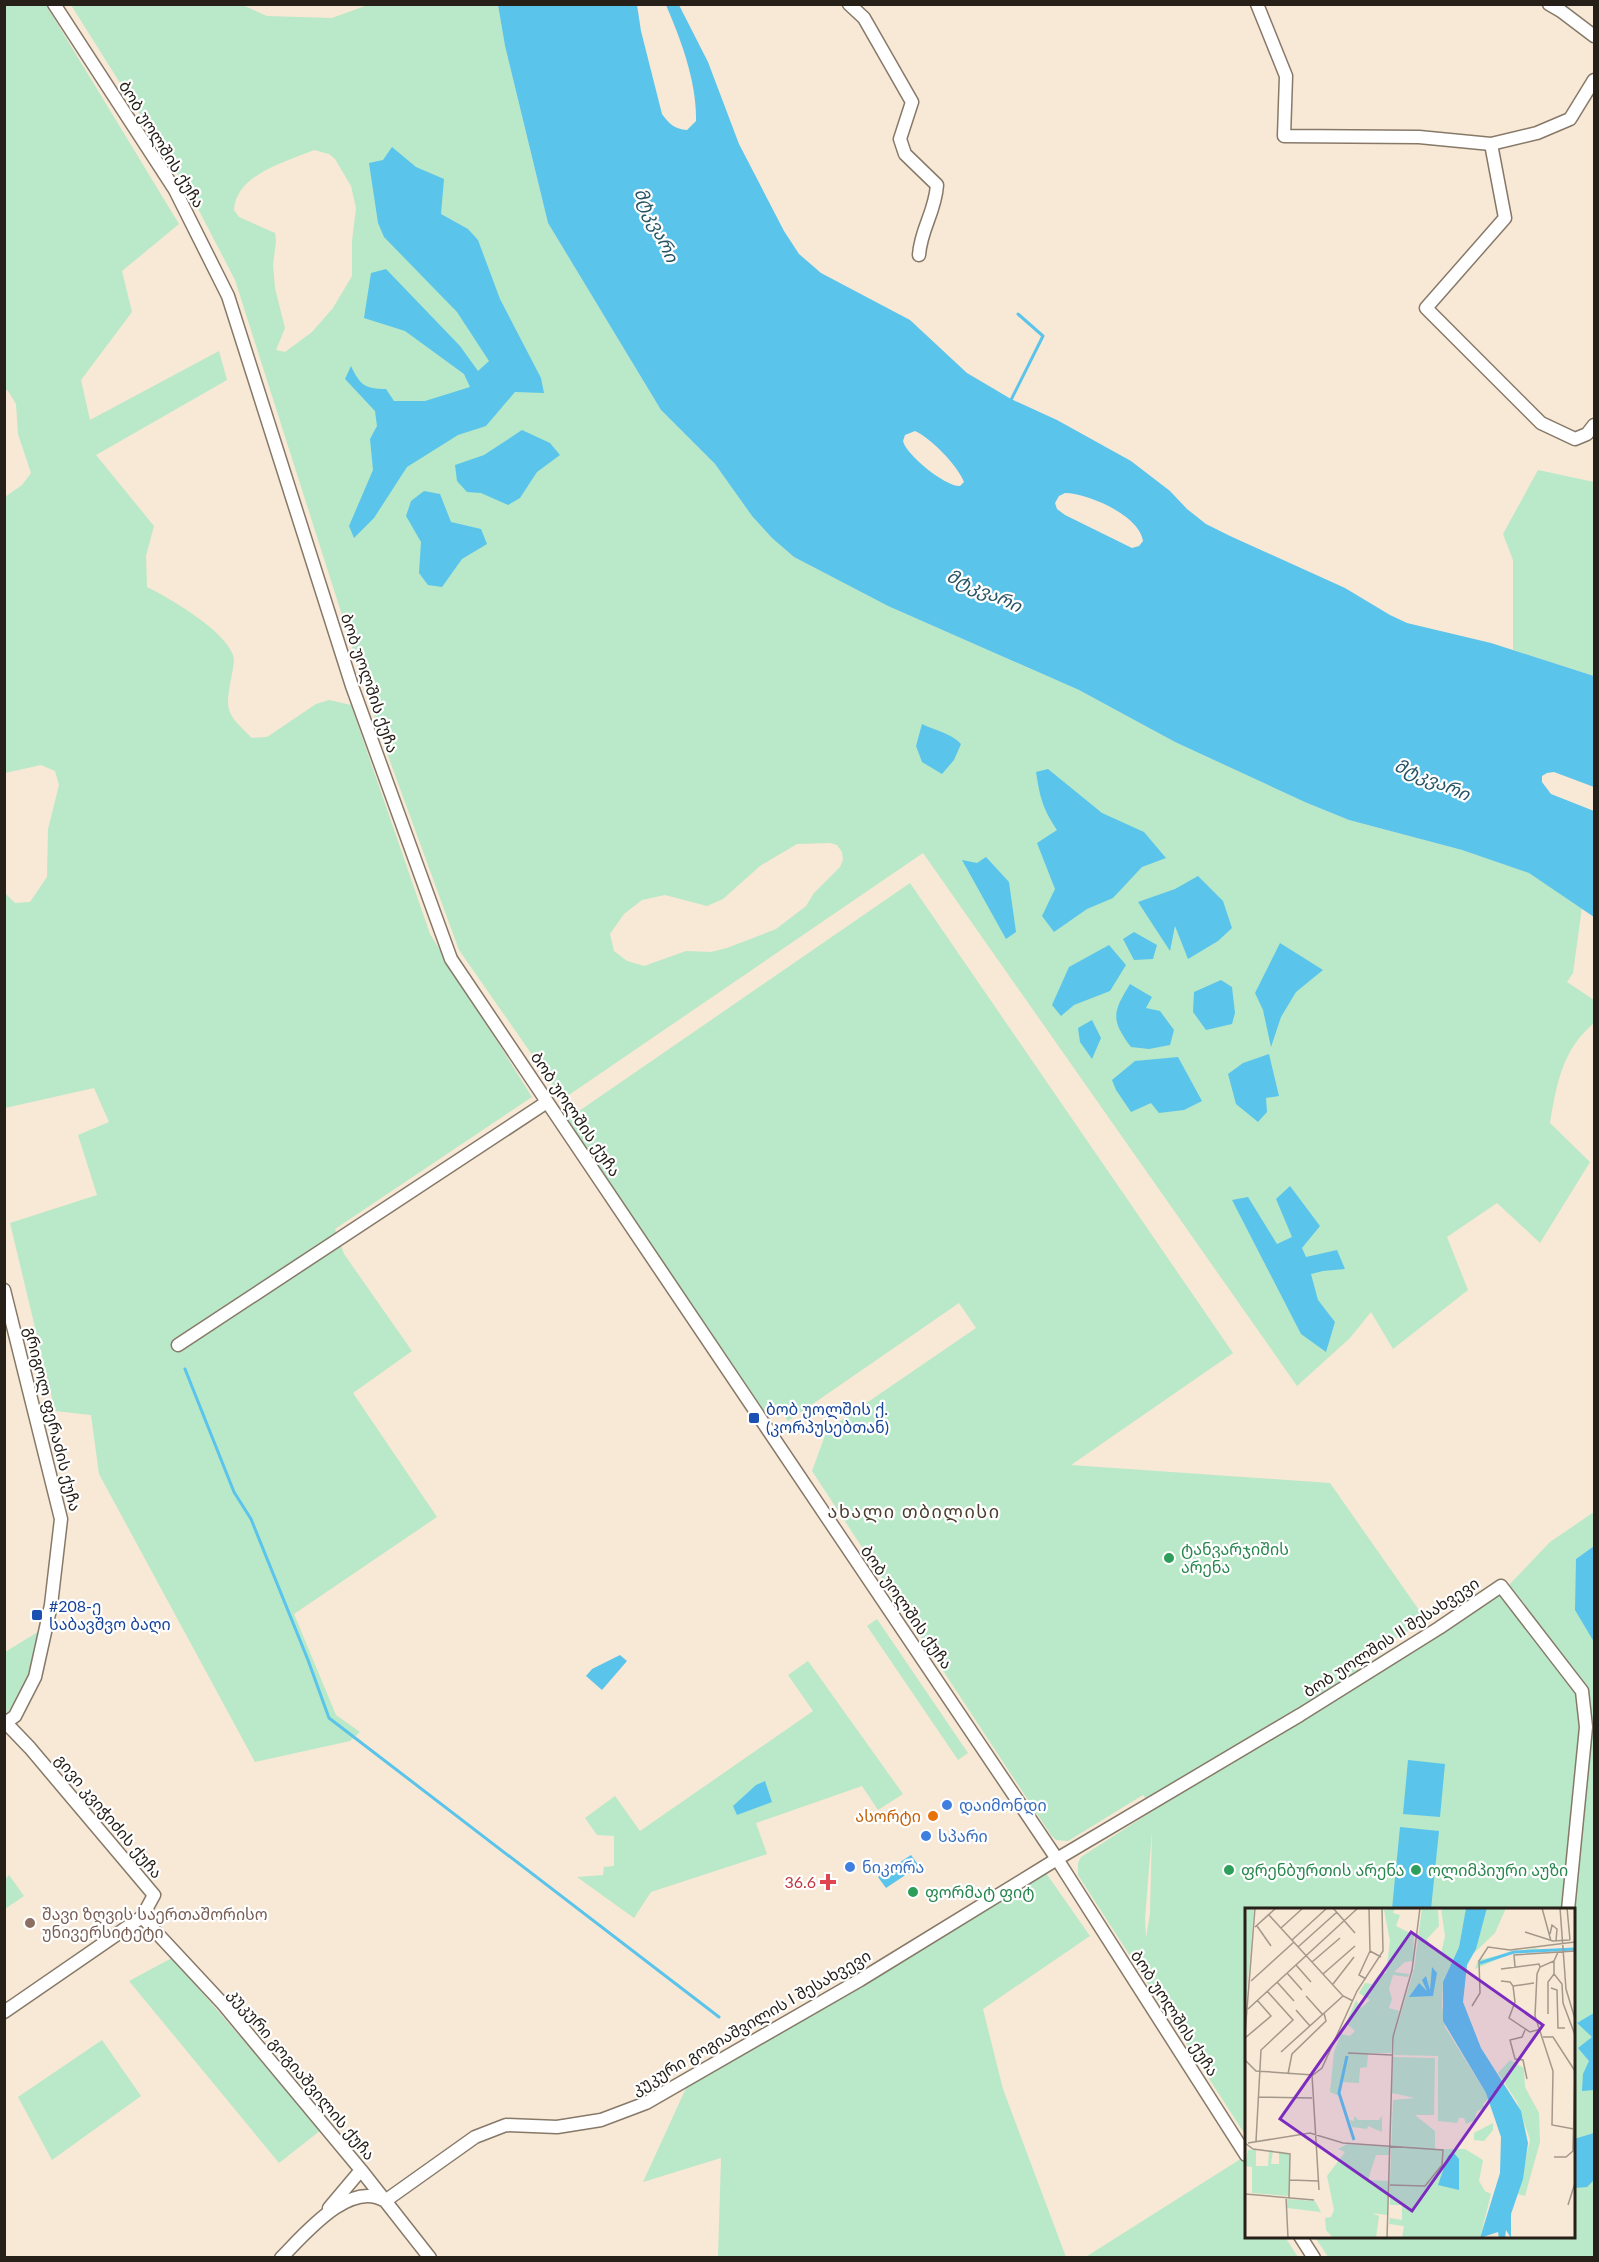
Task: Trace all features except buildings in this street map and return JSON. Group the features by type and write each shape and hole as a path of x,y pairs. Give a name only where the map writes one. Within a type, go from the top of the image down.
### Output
{"street":[{"name":"ბობ უოლშის ქუჩა","path":"54,4 175,190 228,296 352,686 451,959 1057,1859 1245,2153"},
{"path":"849,4 864,18 912,102 900,139 905,154 937,185 936,203 920,239 919,255"},
{"path":"1257,4 1286,76 1284,136 1419,137 1491,144 1537,134 1570,119 1594,80"},
{"path":"1549,4 1594,36"},
{"path":"1491,144 1505,218 1426,308 1541,423 1575,439 1587,434 1594,425"},
{"path":"178,1345 547,1102"},
{"name":"გრიგოლ ფერაძის ქუჩა","path":"4,1290 61,1519 51,1605 35,1677 15,1716 5,1723"},
{"name":"ბობ უოლშის II შესახვევი","path":"1057,1859 1320,1703 1501,1586 1582,1691 1586,1726 1568,1908"},
{"name":"გივი კვიჭიძის ქუჩა","path":"5,1723 30,1748 154,1895 142,1917"},
{"name":"კუკური გოგიაშვილის I შესახვევი","path":"386,2202 475,2137 506,2126 568,2125 601,2120 646,2103 860,1980 1057,1859"},
{"path":"4,2012 142,1917"},
{"name":"კუკური გოგიაშვილის ქუჩა","path":"142,1917 223,2004 362,2170 430,2258"},
{"path":"281,2258 325,2213 362,2170"},
{"path":"325,2213 360,2197 376,2196 386,2202"},
{"path":"1301,2238 1314,2258"}],"green space":[{"path":"240,4 267,16 332,18 368,5 498,5 505,46 548,223 661,410 715,464 752,516 794,557 888,606 1079,690 1175,742 1307,803 1349,820 1462,850 1530,873 1582,907 1573,973 1567,982 1594,1000 1594,1023 1583,1033 1568,1056 1555,1094 1550,1123 1590,1162 1540,1243 1497,1203 1447,1237 1468,1290 1393,1349 1371,1312 1350,1338 1297,1386 923,853 563,1099 459,950 379,731 235,280 193,199 71,5","holes":["314,150 329,154 335,159 351,186 356,208 352,241 352,276 333,308 312,332 285,352 276,350 285,328 275,288 273,265 275,233 239,217 234,210 243,187 253,178 277,165","830,843 837,845 842,852 843,860 840,867 814,893 806,906 776,929 727,948 711,952 686,951 644,966 627,961 614,951 610,934 624,914 642,900 665,895 707,906 723,899 760,866 797,844"]},
{"path":"5,5 46,5 179,224 122,271 132,312 81,380 90,420 219,351 227,380 96,455 154,526 146,556 147,587 196,616 228,645 234,660 228,696 229,710 252,738 267,737 316,704 329,700 351,705 430,934 532,1097 335,1229 344,1254 412,1351 353,1393 437,1517 294,1614 336,1715 360,1732 350,1741 255,1762 99,1474 91,1415 55,1411 10,1223 97,1195 78,1135 109,1122 94,1088 5,1108 5,893 15,903 30,902 47,877 48,829 59,785 55,771 41,765 5,773 5,497 22,485 31,473 18,434 16,404 5,389"},
{"path":"1538,470 1594,482 1594,676 1513,650 1513,560 1503,534"},
{"path":"910,883 1233,1353 1071,1465 1330,1483 1426,1620 1354,1664 1349,1664 1358,1669 1488,1591 1509,1585 1550,1542 1594,1512 1594,1546 1576,1559 1594,1642 1594,2257 1328,2257 1316,2238 1575,2238 1575,1908 1245,1908 1245,2134 1078,1875 1078,1863 1081,1857 1154,1810 1143,1795 1068,1841 1056,1840 812,1471 827,1430 976,1328 959,1303 788,1421 777,1405 764,1413 566,1120","holes":["1152,1831 1150,1914 1146,1938 1145,1919"]},
{"path":"877,1619 968,1753 958,1760 867,1626"},
{"path":"46,1627 21,1696 5,1714 5,1652"},
{"path":"808,1661 903,1794 878,1810 862,1786 756,1823 767,1854 651,1892 634,1918 577,1877 603,1875 604,1867 614,1866 614,1836 597,1835 585,1818 615,1796 640,1831 813,1711 788,1675"},
{"path":"1046,1873 1090,1936 983,2009 1003,2089 1066,2257 718,2257 721,2158 643,2182 687,2086"},
{"path":"9,1875 24,1896 5,1909 5,1879"},
{"path":"172,1958 321,2130 279,2163 129,1981"},
{"path":"102,2040 141,2096 52,2160 18,2097"},
{"path":"1245,2151 1245,2238 1286,2238 1298,2257 1084,2258 1239,2160"}],"water":[{"name":"მტკვარი","path":"498,5 637,5 641,31 662,114 673,125 687,130 696,121 694,91 682,47 666,5 679,5 708,62 739,144 784,231 799,254 821,273 910,320 967,373 1011,399 1057,420 1131,461 1170,491 1206,524 1345,588 1407,623 1491,643 1594,676 1594,787 1554,772 1542,776 1542,782 1551,794 1594,811 1594,917 1529,873 1462,850 1349,820 1307,803 1175,742 1079,690 888,606 794,557 752,516 715,464 661,410 548,223 505,46","holes":["915,431 929,440 950,461 964,482 960,486 937,476 911,454 903,441 905,435","1065,493 1086,497 1112,508 1133,523 1143,541 1139,546 1132,548 1065,515 1057,509 1055,503 1059,496"]},
{"path":"392,147 416,167 444,179 441,214 468,229 478,240 500,299 541,378 544,393 515,392 486,426 458,435 407,467 374,518 354,538 349,526 373,470 370,439 377,426 375,411 345,379 351,366 360,382 368,387 386,389 394,401 425,401 470,387 464,374 405,331 364,318 371,273 386,269 460,346 478,371 489,361 457,312 384,237 378,223 369,163 383,160"},
{"path":"522,430 550,443 560,455 537,472 520,498 508,505 481,493 467,492 457,481 455,465 484,455"},
{"path":"424,491 440,494 451,522 481,529 487,544 462,559 442,587 428,585 419,573 421,542 406,516 411,501"},
{"path":"922,724 948,735 961,744 954,760 942,774 922,762 916,746"},
{"path":"1048,769 1102,813 1144,832 1166,858 1142,867 1113,898 1087,909 1054,932 1042,916 1055,889 1037,843 1057,830 1043,803 1036,772"},
{"path":"986,857 1009,882 1016,932 1006,939 962,860 977,863"},
{"path":"1198,876 1223,901 1232,928 1218,941 1188,959 1175,926 1170,951 1138,902 1175,889"},
{"path":"1134,932 1157,945 1153,959 1134,960 1123,939"},
{"path":"1280,943 1323,970 1296,992 1281,1017 1271,1047 1263,1010 1255,993"},
{"path":"1109,945 1126,965 1110,991 1074,1005 1061,1016 1052,1005 1069,967"},
{"path":"1221,980 1232,987 1235,1013 1232,1024 1206,1030 1193,1012 1194,992"},
{"path":"1130,984 1152,997 1146,1008 1160,1011 1174,1030 1170,1045 1149,1049 1131,1047 1124,1037 1116,1016 1120,1002"},
{"path":"1092,1020 1101,1038 1092,1059 1080,1042 1078,1028"},
{"path":"1269,1054 1279,1096 1266,1098 1267,1112 1258,1122 1236,1104 1228,1074 1243,1063"},
{"path":"1178,1057 1202,1101 1184,1110 1159,1113 1151,1103 1131,1112 1112,1080 1135,1061"},
{"path":"1290,1186 1320,1226 1302,1248 1306,1257 1337,1250 1345,1269 1311,1274 1318,1300 1335,1322 1326,1352 1301,1334 1232,1200 1248,1197 1277,1244 1292,1237 1276,1199"},
{"path":"1594,1546 1594,1642 1575,1610 1576,1559"},
{"path":"620,1655 627,1661 602,1690 586,1676 592,1669"},
{"path":"1408,1760 1445,1764 1440,1817 1403,1814"},
{"path":"765,1781 772,1802 737,1815 733,1806 756,1785"},
{"name":"ოლიმპიური აუზი","path":"1400,1827 1439,1831 1431,1908 1392,1908"},
{"path":"911,1855 919,1866 886,1888 878,1877"},
{"path":"1594,2013 1594,2090 1582,2091 1583,2074 1589,2061 1578,2048 1592,2037 1577,2023"},
{"path":"1594,2133 1594,2180 1587,2187 1575,2188 1575,2139"}],"waterway":[{"path":"1010,402 1043,336 1018,314"},
{"path":"185,1369 234,1492 251,1519 329,1718 719,2017"}],"place":[{"name":"ბობ უოლშის ქ. (კორპუსებთან)","path":"754,1418"},
{"name":"ტანვარჯიშის არენა","path":"1169,1558"},
{"name":"#208-ე საბავშვო ბაღი","path":"37,1615"},
{"name":"დაიმონდი","path":"947,1805"},
{"name":"ასორტი","path":"933,1816"},
{"name":"სპარი","path":"926,1836"},
{"name":"ნიკორა","path":"850,1867"},
{"name":"ფრენბურთის არენა","path":"1229,1870"},
{"name":"ოლიმპიური აუზი","path":"1416,1870"},
{"name":"36.6","path":"828,1882"},
{"name":"ფორმატ ფიტ","path":"913,1892"},
{"name":"შავი ზღვის საერთაშორისო უნივერსიტეტი","path":"30,1923"}],"district":[{"name":"ახალი თბილისი","path":"914,1512"}]}
